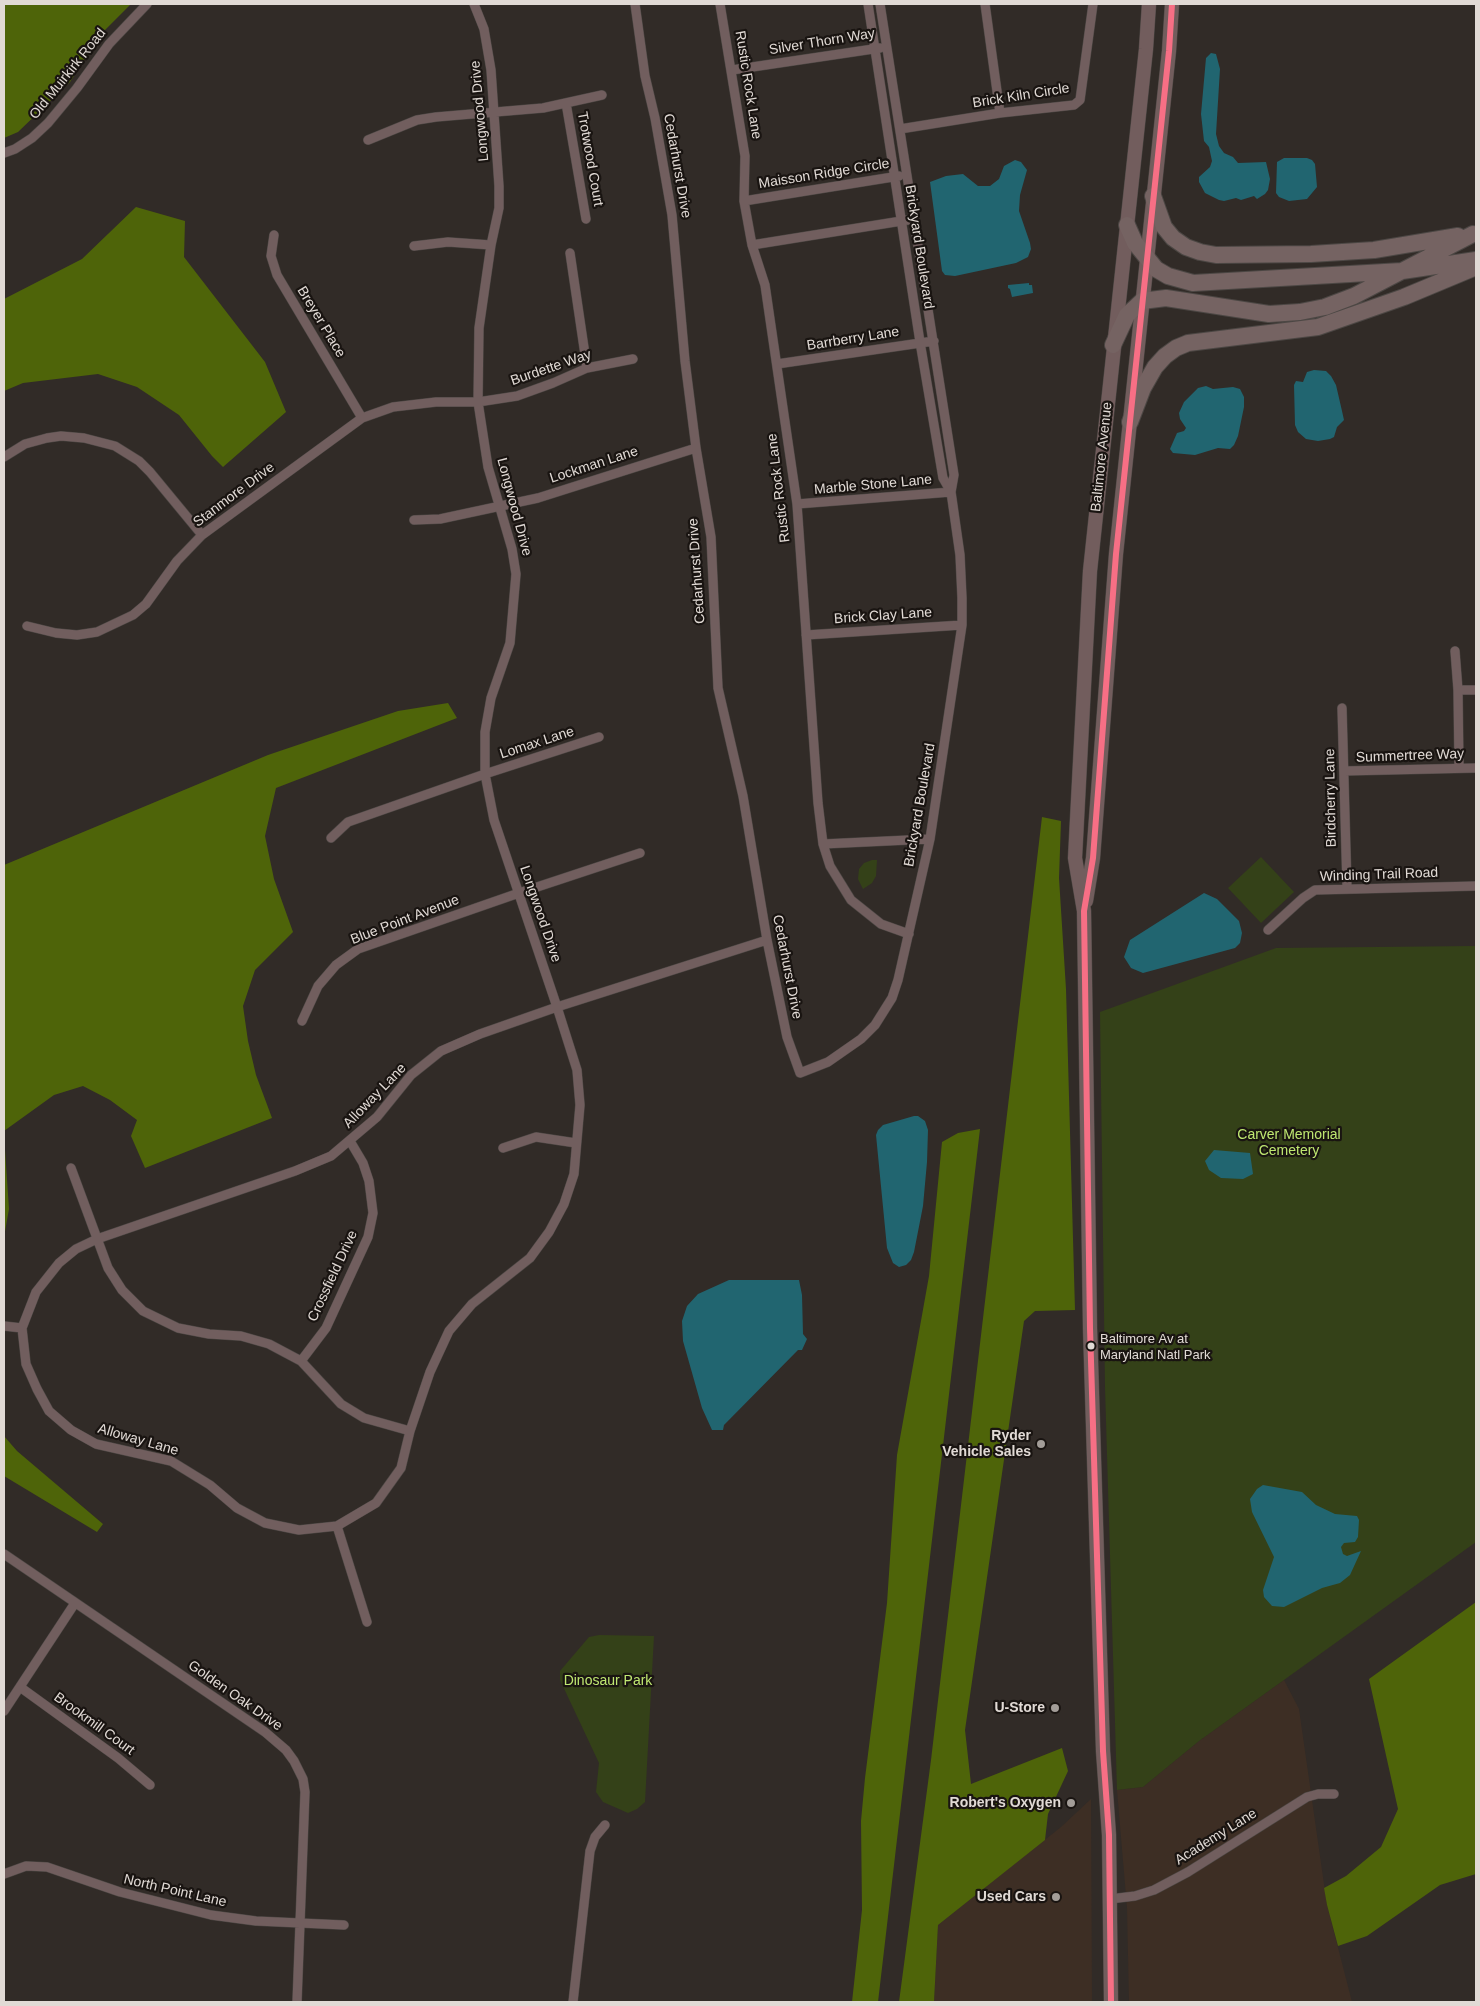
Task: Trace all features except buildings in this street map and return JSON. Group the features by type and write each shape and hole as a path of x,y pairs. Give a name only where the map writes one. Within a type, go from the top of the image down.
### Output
{"highway":[{"path":"1152,196 1164,226 1173,238 1186,247 1216,255 1311,254 1374,250 1475,233"},
{"path":"1127,225 1135,244 1156,269 1168,276 1193,282 1402,271 1476,260"},
{"path":"1113,346 1127,315 1142,301 1166,298 1269,314 1300,312 1325,307 1354,296 1475,233"},
{"path":"1130,422 1143,388 1155,367 1176,348 1188,343 1318,327 1404,298 1476,267"}],"main road":[{"name":"Baltimore Avenue","path":"1112,2002 1109,1835 1103,1751 1090,1328 1084,911 1074,858 1090,571 1146,49 1149,4"},
{"name":"Baltimore Avenue","path":"1084,911 1093,858 1116,554 1152,196 1169,51 1172,4"}],"street":[{"name":"Old Muirkirk Road","path":"4,154 16,149 32,138 48,123 77,88 109,44 147,4"},
{"name":"Cedarhurst Drive","path":"635,4 645,76 655,118 672,215 682,341 696,448 711,537 718,688 743,796 767,940 787,1037 800,1073"},
{"name":"Rustic Rock Lane","path":"720,4 745,156 744,201 752,245 765,285 798,504 818,804 823,844 830,866 851,900 881,924 909,934"},
{"name":"Brickyard Boulevard","path":"868,4 943,478 951,492"},
{"name":"Brickyard Boulevard","path":"800,1073 828,1062 849,1048 875,1025 892,998 909,934 930,839 962,625 960,555 951,492 954,474 880,4"},
{"path":"985,4 1000,113"},
{"name":"Brick Kiln Circle","path":"900,129 1000,113 1074,105 1080,100 1093,4"},
{"name":"Longwood Drive","path":"478,5 488,45 499,159 499,208 491,245 479,328 478,402 488,467 500,505 516,574 510,643 492,698 485,732 484,774 494,820 557,1007"},
{"name":"Silver Thorn Way","path":"732,70 887,46"},
{"path":"368,140 417,120 543,108 602,95"},
{"name":"Trotwood Court","path":"566,103 586,219"},
{"name":"Maisson Ridge Circle","path":"744,201 894,176 907,176"},
{"path":"752,245 914,219"},
{"name":"Breyer Place","path":"274,235 271,256 277,275 362,418"},
{"path":"414,246 448,242 491,245"},
{"path":"570,253 587,368"},
{"name":"Barrberry Lane","path":"776,364 934,341"},
{"name":"Burdette Way","path":"478,402 517,396 587,368 634,358"},
{"name":"Stanmore Drive","path":"27,626 56,634 76,635 97,632 118,623 146,604 177,561 202,535 362,418 393,407 407,405 436,402 478,402"},
{"path":"4,457 26,444 61,436 84,438 115,446 139,461 150,472 202,535"},
{"name":"Lockman Lane","path":"414,520 440,519 538,498 696,448"},
{"name":"Marble Stone Lane","path":"798,504 951,492"},
{"name":"Brick Clay Lane","path":"806,634 962,625"},
{"path":"1455,651 1458,690 1459,767"},
{"path":"1458,690 1476,690"},
{"name":"Birdcherry Lane","path":"1342,708 1347,888"},
{"name":"Lomax Lane","path":"331,838 348,822 484,774 599,737"},
{"name":"Summertree Way","path":"1344,771 1476,768"},
{"path":"823,844 930,839"},
{"name":"Blue Point Avenue","path":"302,1022 318,986 336,965 358,949 519,893 640,854"},
{"name":"Winding Trail Road","path":"1268,930 1303,898 1315,890 1476,886"},
{"name":"Alloway Lane","path":"557,1007 577,1070 580,1105 574,1174 564,1204 550,1232 530,1258 472,1304 449,1331 430,1372 400,1468 376,1503 336,1526 299,1530 265,1523 237,1508 210,1485 171,1461 96,1444 71,1430 49,1411 26,1364 22,1328 36,1292 59,1263 76,1249 97,1239 295,1171 331,1156 377,1117 411,1076 441,1051 480,1034 557,1007 767,940"},
{"path":"503,1148 536,1136 576,1143"},
{"name":"Crossfield Drive","path":"300,1361 326,1328 368,1236 373,1213 369,1181 363,1164 350,1141"},
{"path":"70,1168 108,1268 122,1290 143,1311 178,1328 208,1334 242,1336 269,1344 300,1361 341,1404 364,1418 410,1431"},
{"path":"4,1326 22,1328"},
{"path":"336,1526 367,1622"},
{"name":"Golden Oak Drive","path":"4,1554 265,1732 286,1750 294,1760 303,1779 305,1792 297,2002"},
{"path":"4,1711 75,1603"},
{"name":"Brookmill Court","path":"20,1686 118,1758 150,1785"},
{"name":"Academy Lane","path":"1110,1899 1135,1896 1154,1890 1188,1872 1307,1797 1318,1794 1334,1794"},
{"path":"573,2002 590,1851 594,1837 605,1825"},
{"name":"North Point Lane","path":"4,1874 26,1866 47,1867 120,1892 191,1911 229,1918 301,1924 344,1925"}],"shaded area":[{"path":"1284,1680 1299,1709 1327,1905 1352,2002 1129,2002 1127,1908 1117,1790 1143,1787 1199,1741"},
{"path":"1091,1799 1092,2002 934,2002 938,1925 1061,1827"}],"green space":[{"path":"4,4 131,4 102,33 70,82 18,132 4,138"},
{"path":"136,207 185,221 184,257 265,362 286,412 223,467 179,415 137,387 98,374 23,383 4,391 4,299 82,259"},
{"path":"448,703 457,718 276,788 265,836 274,879 293,932 255,970 243,1006 248,1041 256,1075 272,1118 145,1168 131,1136 137,1120 110,1100 83,1086 54,1095 4,1131 4,865 268,755 398,711"},
{"path":"1042,817 1061,821 1059,878 1066,989 1075,1310 1035,1311 1024,1321 965,1730 971,1784 1062,1748 1068,1771 1048,1814 1045,1840 938,1925 934,2002 899,2002 931,1760"},
{"path":"1261,857 1294,892 1261,923 1228,888"},
{"path":"877,860 876,876 872,883 863,889 858,879 859,869 864,863"},
{"name":"Carver Memorial Cemetery","path":"1476,946 1476,1542 1199,1741 1143,1787 1117,1790 1105,1387 1100,1012 1276,948"},
{"path":"980,1129 878,2002 852,2002 862,1910 861,1821 887,1603 897,1455 929,1276 942,1142 958,1133"},
{"path":"4,1135 9,1209 4,1237"},
{"path":"4,1436 17,1451 103,1524 97,1532 4,1476"},
{"path":"1476,1602 1476,1874 1440,1885 1367,1936 1338,1946 1324,1888 1346,1876 1381,1847 1398,1809 1369,1679"},
{"name":"Dinosaur Park","path":"599,1635 654,1636 645,1802 637,1809 628,1813 603,1802 596,1792 599,1763 560,1680 560,1671 589,1637"}],"water":[{"path":"1211,53 1216,54 1220,69 1216,134 1219,146 1224,153 1233,157 1238,163 1266,162 1270,179 1268,190 1257,199 1254,196 1241,200 1236,198 1224,201 1219,200 1205,193 1199,182 1199,177 1210,167 1212,161 1209,147 1204,141 1201,114 1206,58"},
{"path":"1284,158 1307,158 1315,164 1317,187 1307,199 1289,201 1279,197 1276,193 1277,162"},
{"path":"1015,160 1021,162 1027,170 1020,195 1019,211 1030,243 1031,249 1028,257 1016,263 955,276 945,275 942,271 930,182 946,176 963,174 978,186 990,186 999,179 1004,166"},
{"path":"1029,283 1029,285 1032,285 1033,293 1012,297 1008,285"},
{"path":"1314,370 1326,371 1331,376 1336,385 1344,420 1337,427 1334,437 1318,441 1306,439 1298,432 1295,425 1294,385 1296,381 1303,382 1307,372"},
{"path":"1206,386 1213,389 1233,387 1240,389 1244,397 1244,407 1238,436 1234,445 1230,449 1218,448 1195,455 1173,453 1170,449 1177,433 1184,431 1186,428 1180,419 1179,413 1184,402 1198,388"},
{"path":"1204,893 1217,899 1239,921 1242,933 1240,943 1235,948 1143,973 1131,968 1124,957 1130,940"},
{"path":"918,1116 925,1121 928,1130 923,1206 911,1260 906,1265 899,1267 893,1263 887,1248 876,1135 883,1125"},
{"path":"1214,1150 1250,1153 1253,1174 1243,1179 1221,1178 1209,1170 1205,1161"},
{"path":"729,1280 799,1280 802,1295 803,1334 807,1339 802,1350 798,1350 724,1425 723,1430 712,1430 702,1408 683,1341 682,1321 687,1306 698,1294"},
{"path":"1263,1485 1302,1492 1316,1505 1335,1514 1357,1516 1359,1520 1358,1537 1355,1542 1344,1543 1341,1547 1343,1554 1347,1556 1361,1551 1350,1575 1340,1583 1322,1588 1284,1607 1272,1606 1264,1597 1263,1590 1274,1557 1252,1512 1250,1499 1257,1489"}],"transit line":[{"path":"1111,2002 1109,1835 1103,1751 1090,1328 1084,911 1093,858 1116,554 1169,51 1172,4"}],"place":[{"name":"Baltimore Av at Maryland Natl Park","path":"1091,1346"},
{"name":"Ryder Vehicle Sales","path":"1041,1444"},
{"name":"U-Store","path":"1055,1708"},
{"name":"Robert's Oxygen","path":"1071,1803"},
{"name":"Used Cars","path":"1056,1897"}]}
